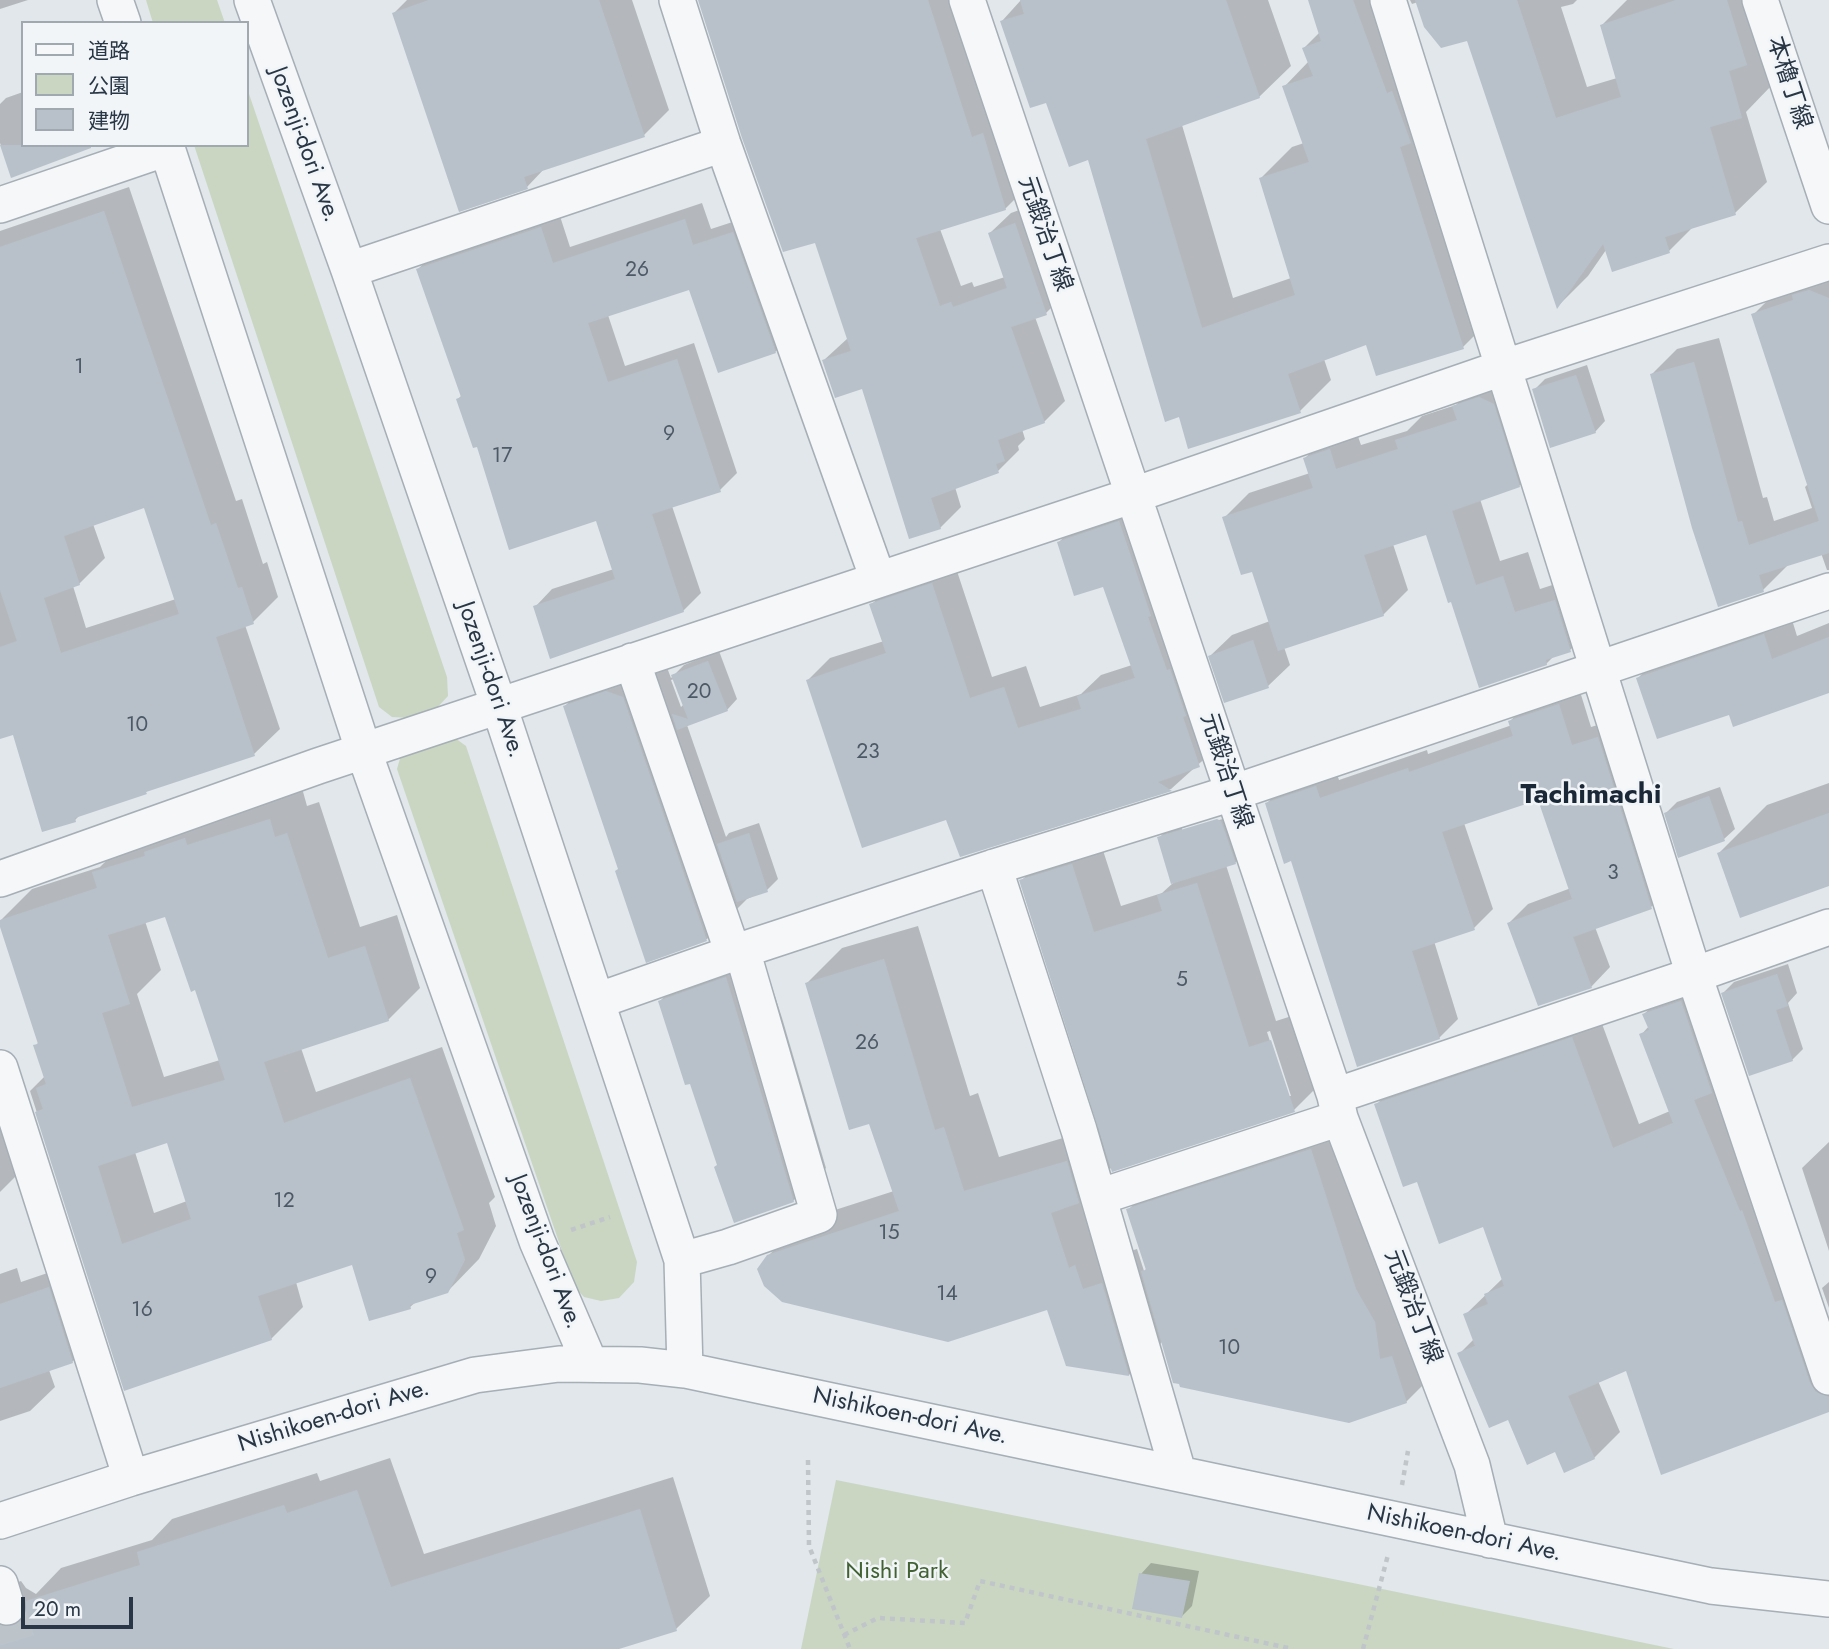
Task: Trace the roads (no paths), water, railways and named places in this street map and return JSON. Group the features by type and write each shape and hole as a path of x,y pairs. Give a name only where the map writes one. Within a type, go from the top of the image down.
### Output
{"street":[{"path":"116,0 122,21"},
{"name":"Jozenji-dori Ave.","path":"253,0 499,706 682,1260 685,1370"},
{"path":"677,0 723,144 878,579"},
{"name":"元鍛治丁線","path":"967,0 1338,1107 1472,1465 1490,1540"},
{"path":"1388,0 1695,975 1829,1377"},
{"name":"本櫓丁線","path":"1760,0 1829,206"},
{"path":"349,270 723,144"},
{"path":"0,205 166,147"},
{"name":"Jozenji-dori Ave.","path":"166,147 364,752 537,1241 590,1364"},
{"path":"0,879 317,766 1134,495 1502,368 1829,262"},
{"path":"597,1001 737,951 1232,793 1829,590"},
{"path":"632,661 737,951 819,1215 682,1260"},
{"path":"994,867 1099,1197 1178,1472"},
{"path":"1099,1197 1829,927"},
{"path":"0,1068 131,1478"},
{"name":"Nishikoen-dori Ave.","path":"0,1521 131,1478 475,1375 559,1364 640,1365 685,1370 1711,1586 1829,1599"}],"tunnel":[{"path":"7,1607 20,1649"}],"district":[{"name":"Tachimachi","path":"1591,796"}],"park label":[{"name":"Nishi Park","path":"897,1572"}]}
